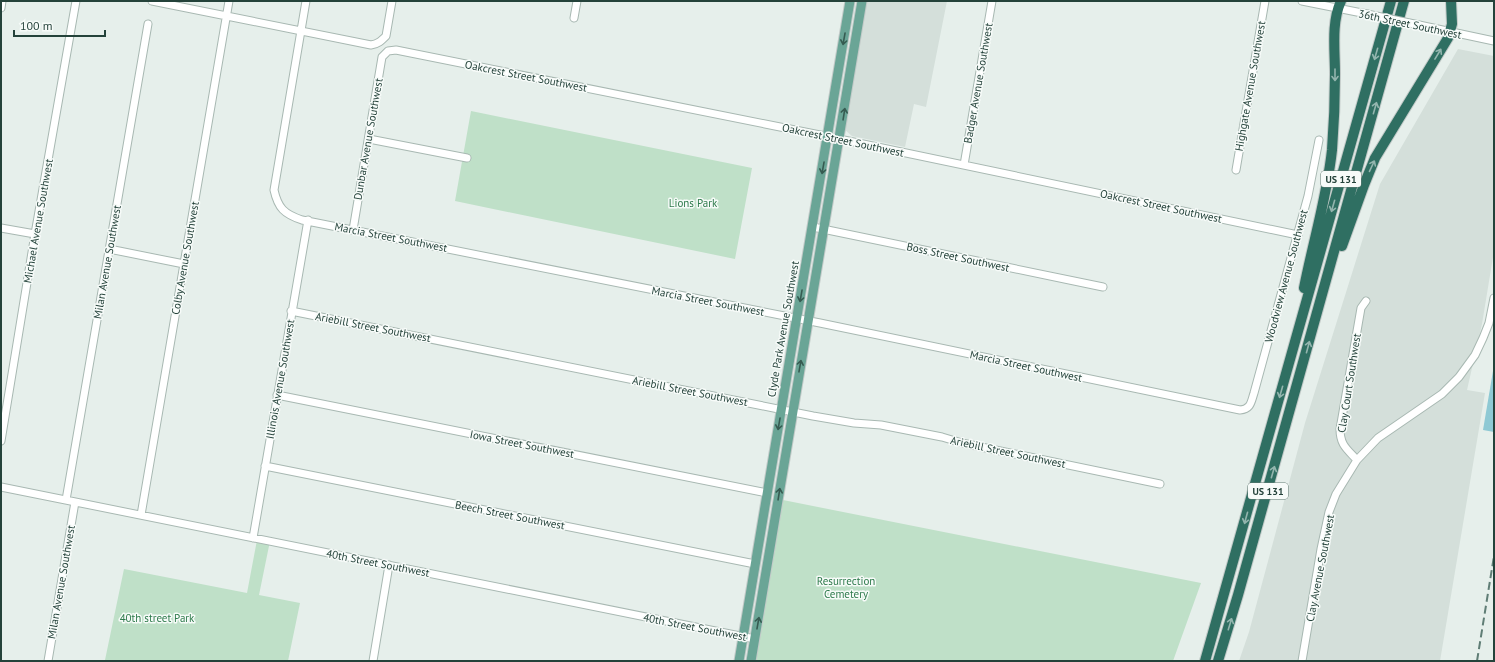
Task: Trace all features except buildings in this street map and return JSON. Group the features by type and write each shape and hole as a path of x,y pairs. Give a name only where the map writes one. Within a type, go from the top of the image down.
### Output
{"highway":[{"name":"US 131","path":"1205,661 1391,1"},
{"name":"US 131","path":"1218,661 1238,595 1404,1"},
{"path":"1315,320 1371,166 1451,32 1451,1"},
{"path":"1296,342 1307,273 1324,200 1330,162 1335,102 1335,35 1339,5"}],"main road":[{"name":"Clyde Park Avenue Southwest","path":"739,661 850,1"},
{"name":"Clyde Park Avenue Southwest","path":"751,661 862,1"}],"street":[{"path":"1,8 2,1"},
{"name":"Michael Avenue Southwest","path":"1,441 35,234 76,1"},
{"path":"152,1 371,45 376,44 386,36 392,1"},
{"name":"Colby Avenue Southwest","path":"141,515 229,1"},
{"path":"301,32 306,1"},
{"path":"574,18 577,1"},
{"name":"Badger Avenue Southwest","path":"964,165 992,1"},
{"name":"Highgate Avenue Southwest","path":"1236,170 1265,1"},
{"name":"36th Street Southwest","path":"1302,1 1339,5 1367,14 1494,42"},
{"name":"Milan Avenue Southwest","path":"66,500 148,24"},
{"name":"Marcia Street Southwest","path":"301,32 274,190 277,202 284,212 296,218 1246,410"},
{"name":"Oakcrest Street Southwest","path":"388,52 396,50 418,54 839,139 1298,235"},
{"name":"Dunbar Avenue Southwest","path":"353,230 382,57 388,52"},
{"path":"369,138 467,158"},
{"name":"Woodview Avenue Southwest","path":"1246,410 1250,406 1254,393 1298,235 1308,196 1318,140"},
{"name":"Illinois Avenue Southwest","path":"253,538 291,311 308,220"},
{"name":"Boss Street Southwest","path":"813,227 1103,287"},
{"path":"1,228 35,234"},
{"path":"110,249 184,264"},
{"name":"Clay Avenue Southwest","path":"1302,661 1321,549 1329,512 1336,494 1357,460 1378,438 1442,394 1459,377 1475,354 1483,338 1489,323 1494,298"},
{"name":"Clay Court Southwest","path":"1357,460 1342,444 1340,438 1340,428 1362,308 1366,302"},
{"name":"Ariebill Street Southwest","path":"291,311 792,412 854,423 881,425 942,437 970,445 1160,484"},
{"name":"Iowa Street Southwest","path":"277,395 767,493"},
{"name":"Beech Street Southwest","path":"265,466 755,564"},
{"name":"40th Street Southwest","path":"1,487 755,639"},
{"name":"Milan Avenue Southwest","path":"48,661 75,502"},
{"path":"373,661 389,565"}],"shaded area":[{"path":"866,1 947,1 926,107 914,104 905,147 852,136 844,129"},
{"path":"1458,49 1494,56 1494,251 1482,324 1467,390 1485,393 1440,661 1239,661 1249,632 1305,423 1380,184"}],"green space":[{"name":"Lions Park","path":"471,111 752,168 735,259 455,201"},
{"name":"Resurrection Cemetery","path":"783,500 1201,583 1173,661 756,661"},
{"name":"40th street Park","path":"257,540 270,541 259,595 300,603 288,661 105,660 124,569 247,593"}],"water":[{"path":"1494,365 1494,432 1483,430"}],"railway":[{"path":"1477,661 1494,556"}]}
